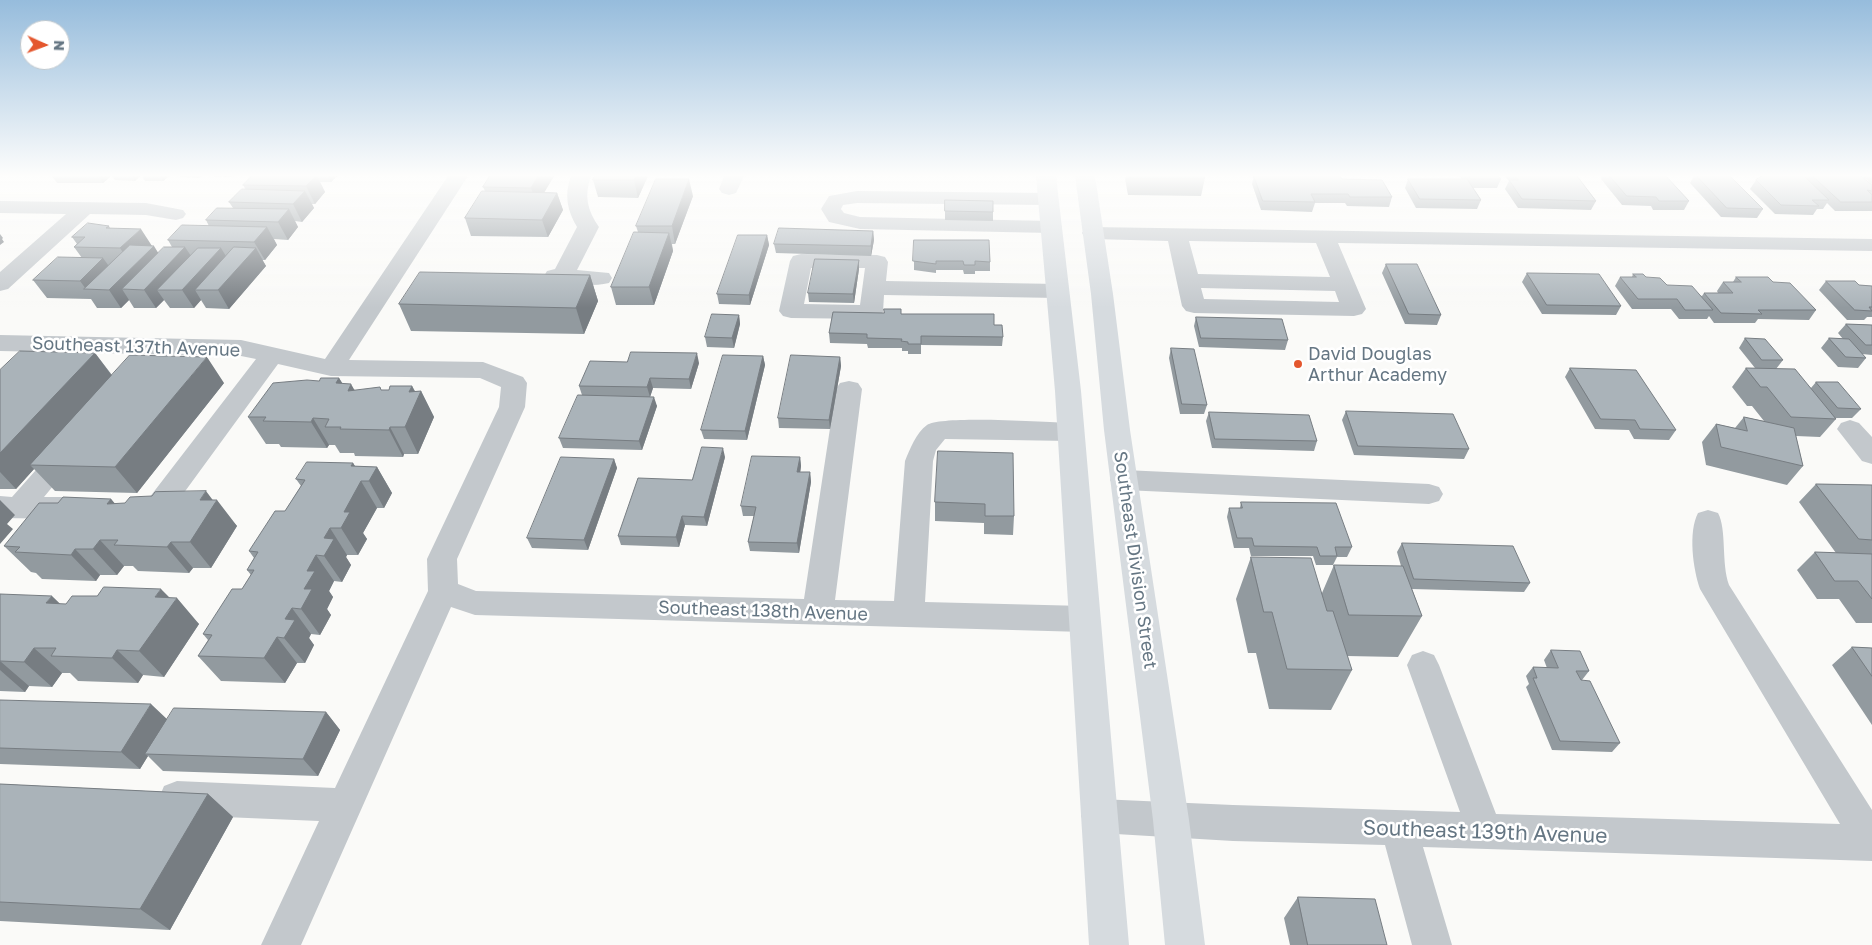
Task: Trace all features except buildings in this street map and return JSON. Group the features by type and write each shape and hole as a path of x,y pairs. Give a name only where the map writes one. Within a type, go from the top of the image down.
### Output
{"main road":[{"path":"1050,220 1070,432 1109,945"},
{"name":"Southeast Division Street","path":"1091,220 1185,945"}],"street":[{"path":"0,284 71,220"},
{"path":"331,368 429,220"},
{"path":"563,276 588,226 584,220"},
{"path":"846,220 860,223 1051,227"},
{"path":"1093,233 1872,245"},
{"path":"1177,234 1194,306 1354,309 1324,236"},
{"path":"534,276 601,278"},
{"path":"874,288 1058,291"},
{"name":"Southeast 137th Avenue","path":"0,343 241,348 331,368 483,370 514,382 512,407 442,559 443,591"},
{"path":"19,369 44,344"},
{"path":"142,368 161,346"},
{"path":"10,507 157,509 272,355"},
{"path":"818,612 849,389"},
{"path":"909,615 919,461 924,447 937,431 950,429 1070,432"},
{"path":"1850,429 1872,454"},
{"path":"10,507 84,434"},
{"path":"1124,480 1429,494"},
{"path":"1708,521 1707,563 1715,590 1872,843"},
{"path":"281,945 443,591"},
{"name":"Southeast 138th Avenue","path":"443,591 475,603 1084,619"},
{"path":"1423,665 1486,832"},
{"path":"148,797 345,805"},
{"name":"Southeast 139th Avenue","path":"1099,816 1399,829 1872,843"},
{"path":"1399,829 1432,945"}],"place":[{"name":"David Douglas Arthur Academy","path":"1298,364"}]}
